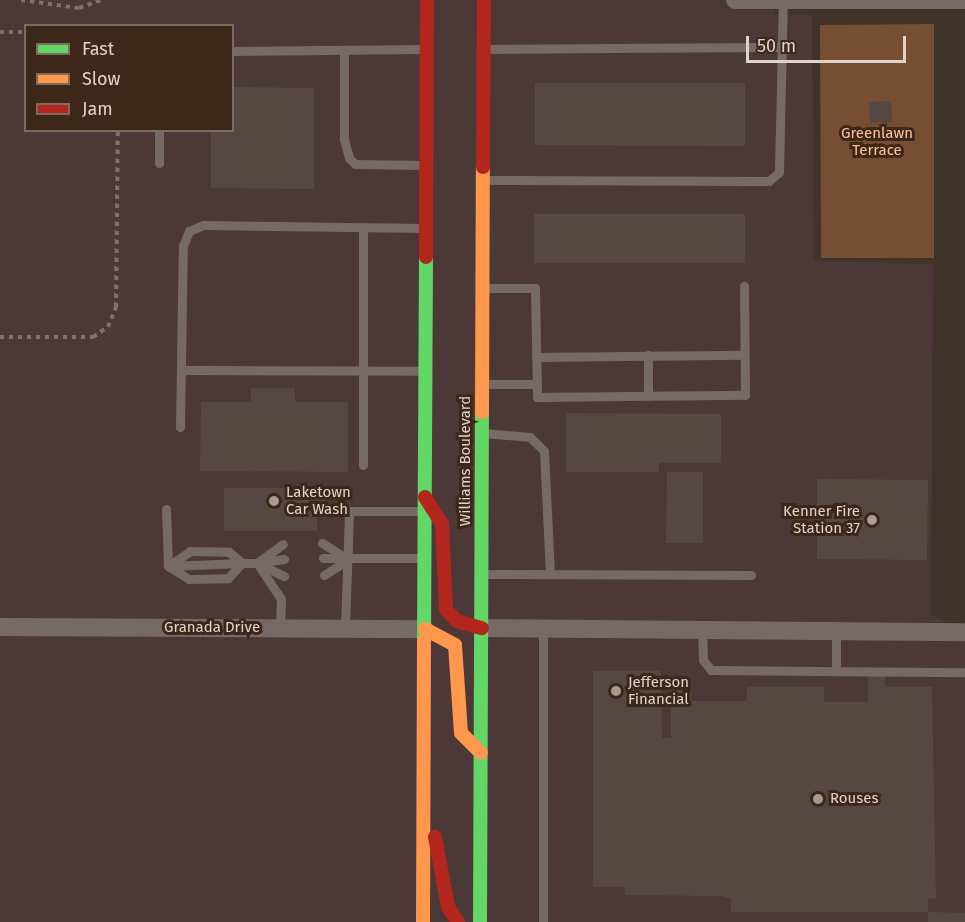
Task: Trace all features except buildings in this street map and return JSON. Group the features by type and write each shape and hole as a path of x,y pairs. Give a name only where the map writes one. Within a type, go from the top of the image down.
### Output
{"main road":[{"path":"423,922 427,0"},
{"name":"Williams Boulevard","path":"480,922 484,0"},
{"path":"425,504 442,524 446,610 465,625 482,628"},
{"path":"425,628 455,645 461,733 481,753"},
{"path":"424,761 441,876 458,922"}],"street":[{"path":"735,0 965,0"},
{"name":"Granada Drive","path":"0,627 425,628"},
{"path":"482,628 965,632"}],"lane":[{"path":"483,180 769,181 779,172 783,1"},
{"path":"484,49 782,47"},
{"path":"344,50 344,139 349,158 355,164 426,165"},
{"path":"234,51 427,50"},
{"path":"159,132 159,163"},
{"path":"180,427 183,246 195,227 426,228"},
{"path":"363,227 363,465"},
{"path":"483,288 535,288 537,397 745,395 744,286"},
{"path":"537,357 744,355"},
{"path":"648,356 648,396"},
{"path":"181,370 426,371"},
{"path":"483,384 537,384"},
{"path":"483,433 530,437 544,451 550,574"},
{"path":"345,628 349,512 425,504"},
{"path":"166,509 168,566"},
{"path":"322,543 348,560"},
{"path":"257,563 282,544"},
{"path":"168,566 190,551 229,552 242,563 284,559"},
{"path":"322,558 348,560 425,558"},
{"path":"324,575 348,560"},
{"path":"168,566 189,579 228,578 242,563"},
{"path":"257,563 284,576"},
{"path":"257,563 281,599 280,628"},
{"path":"482,574 751,575"},
{"path":"543,629 543,922"},
{"path":"702,630 703,660 711,670 965,672"},
{"path":"836,631 836,671"}],"path":[{"path":"21,0 79,8 102,0"},
{"path":"0,32 24,32"},
{"path":"0,337 93,337 108,327 116,307 118,132"}],"shaded area":[{"path":"0,0 774,0 775,14 812,15 814,261 933,264 931,615 965,632 965,922 0,922"}],"green space":[{"name":"Greenlawn Terrace","path":"934,24 934,258 821,258 820,25"}],"traffic: fast":[{"path":"424,640 426,257"},
{"path":"480,922 482,412"}],"traffic: slow":[{"path":"482,412 483,167"},
{"path":"425,629 455,645 461,733 481,753"},
{"path":"423,922 424,640"}],"traffic: jam":[{"path":"426,257 427,0"},
{"path":"483,167 484,0"},
{"path":"425,497 442,524 446,610 457,621 482,628"},
{"path":"435,837 448,907 458,922"}],"place":[{"name":"Laketown Car Wash","path":"274,501"},
{"name":"Kenner Fire Station 37","path":"872,520"},
{"name":"Jefferson Financial","path":"616,691"},
{"name":"Rouses","path":"818,799"}]}
